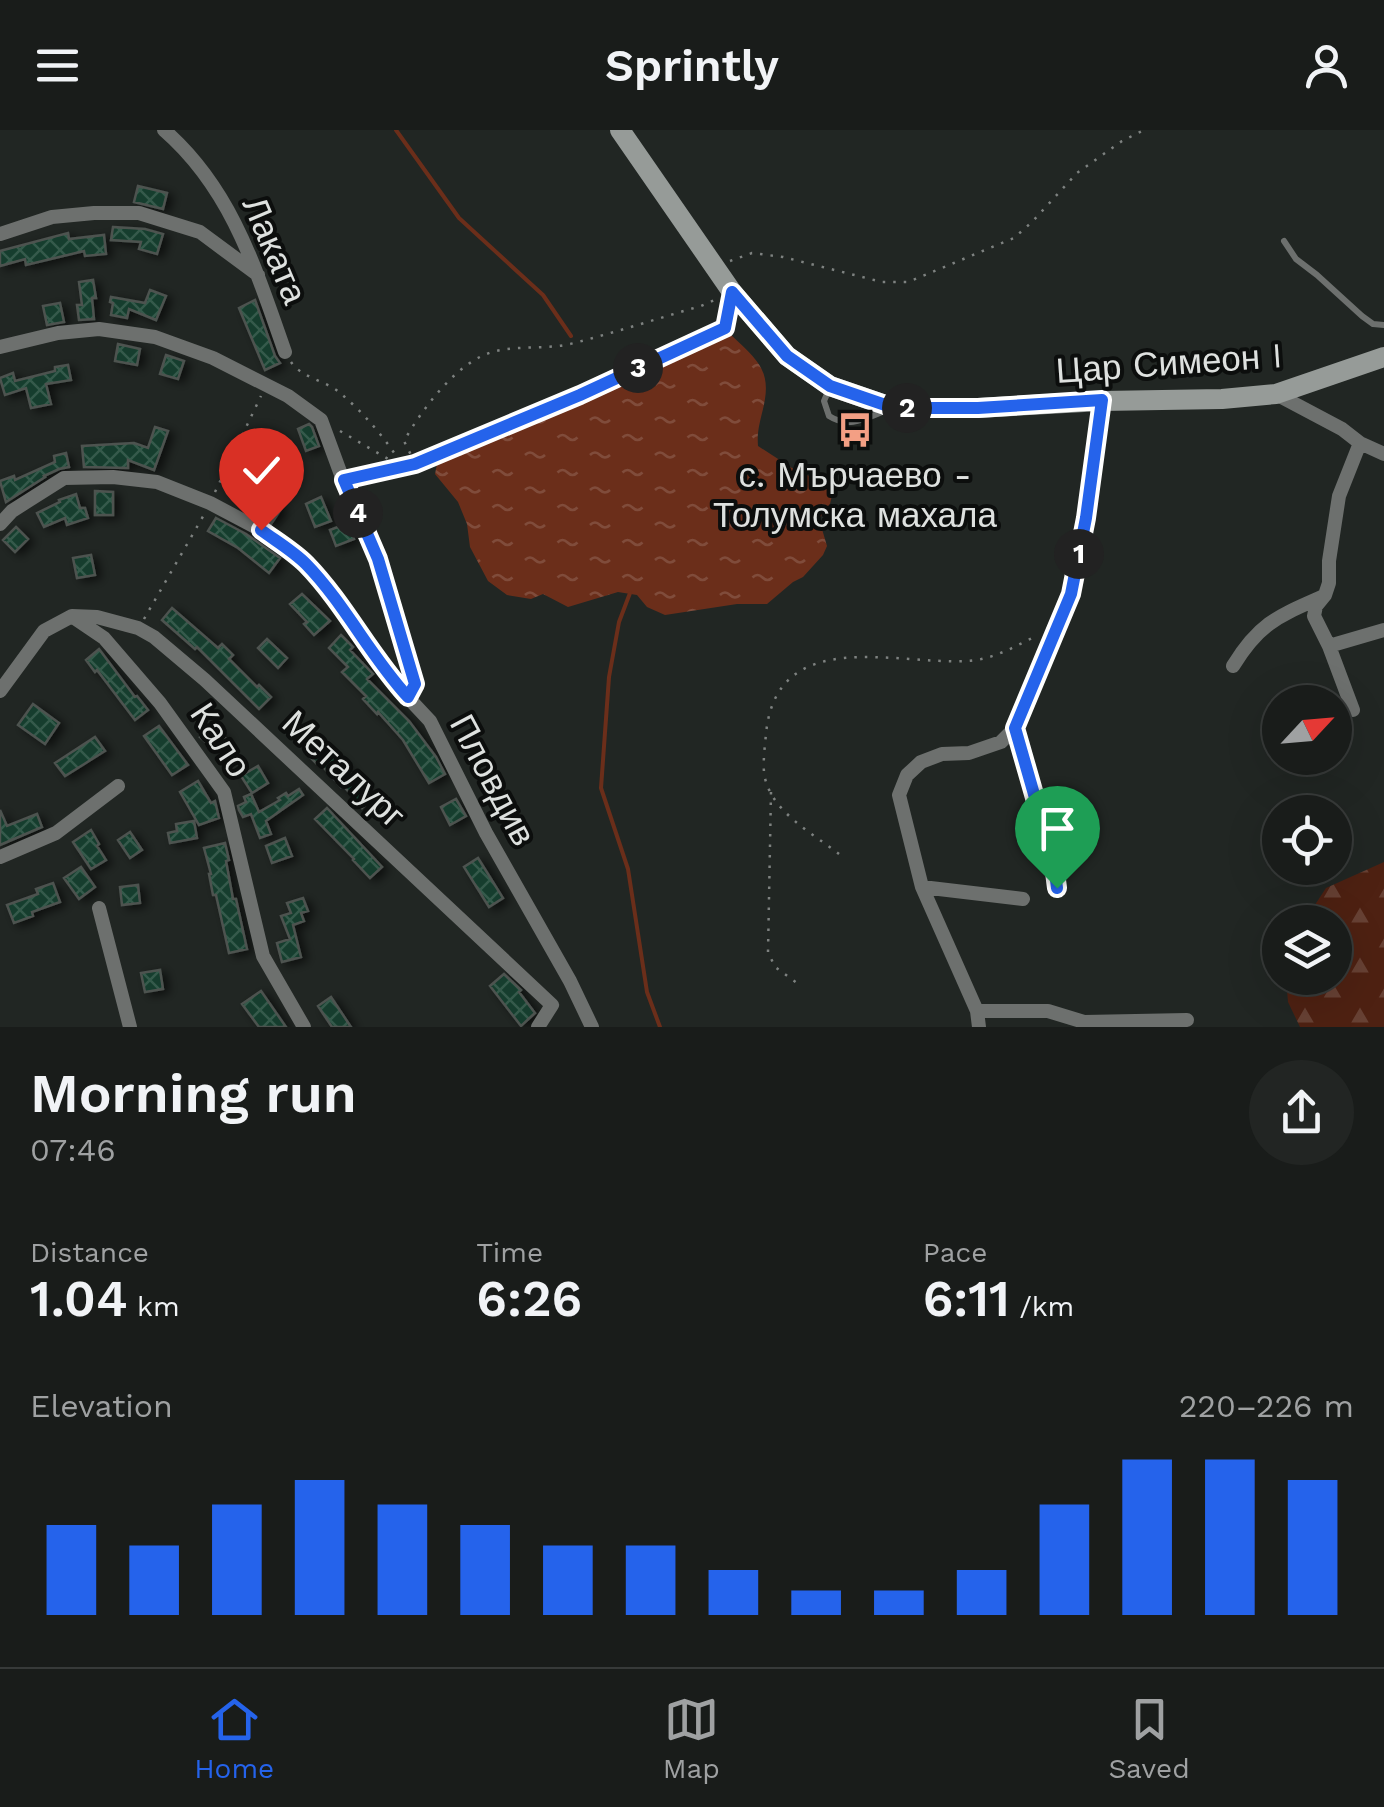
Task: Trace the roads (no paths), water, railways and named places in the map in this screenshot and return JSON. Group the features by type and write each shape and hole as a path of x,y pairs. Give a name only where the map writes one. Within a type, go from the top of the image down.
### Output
{"street":[{"name":"Лаката","path":"164,130 186,149 230,210 285,352"},
{"path":"620,130 732,292 787,356 830,386"},
{"path":"0,234 52,218 94,212 139,213 200,232 258,276"},
{"path":"0,347 58,333 99,329 155,337 213,358 288,396 321,420 394,608 415,684 408,697"},
{"name":"Цар Симеон I","path":"830,386 894,408 1222,398 1276,394 1384,358"},
{"path":"1276,394 1384,454"},
{"path":"1102,400 1071,594 1015,728 1001,742 921,762 907,775 899,795 922,887 978,1019 1048,1011 1084,1022 1187,1020"},
{"path":"1353,710 1330,646 1314,616 1329,583 1340,496 1360,443"},
{"name":"Пловдив","path":"0,524 12,511 64,478 113,477 158,482 261,530 304,561 430,722 592,1027"},
{"path":"1233,666 1249,640 1277,617 1325,596"},
{"path":"0,691 44,630 72,616"},
{"name":"Металург","path":"72,616 97,617 138,628 205,680 552,1006 538,1027"},
{"name":"Кало","path":"72,616 104,638 160,703 224,792 263,956 304,1027"},
{"path":"1330,646 1384,630"},
{"path":"1015,728 1036,800"},
{"path":"0,858 56,833 118,786"},
{"path":"922,887 1023,899"},
{"path":"99,908 130,1027"}],"lane":[{"path":"1284,241 1296,259 1362,316 1373,324 1384,325"},
{"path":"830,386 824,401 829,416 840,423 852,423 894,408"},
{"path":"1036,800 1057,888"}],"water":[{"path":"731,335 756,361 765,377 758,446 820,481 832,495 819,519 827,546 803,577 767,604 737,604 665,615 647,607 637,595 618,592 568,607 543,594 531,599 507,595 488,581 470,547 467,524 458,502 435,474 437,464"}],"waterway":[{"path":"396,130 459,218 543,295 571,336"},
{"path":"630,593 619,622 609,677 601,788 628,869 647,992 660,1027"}],"place":[{"name":"с. Мърчаево - Толумска махала","path":"855,430"}]}
